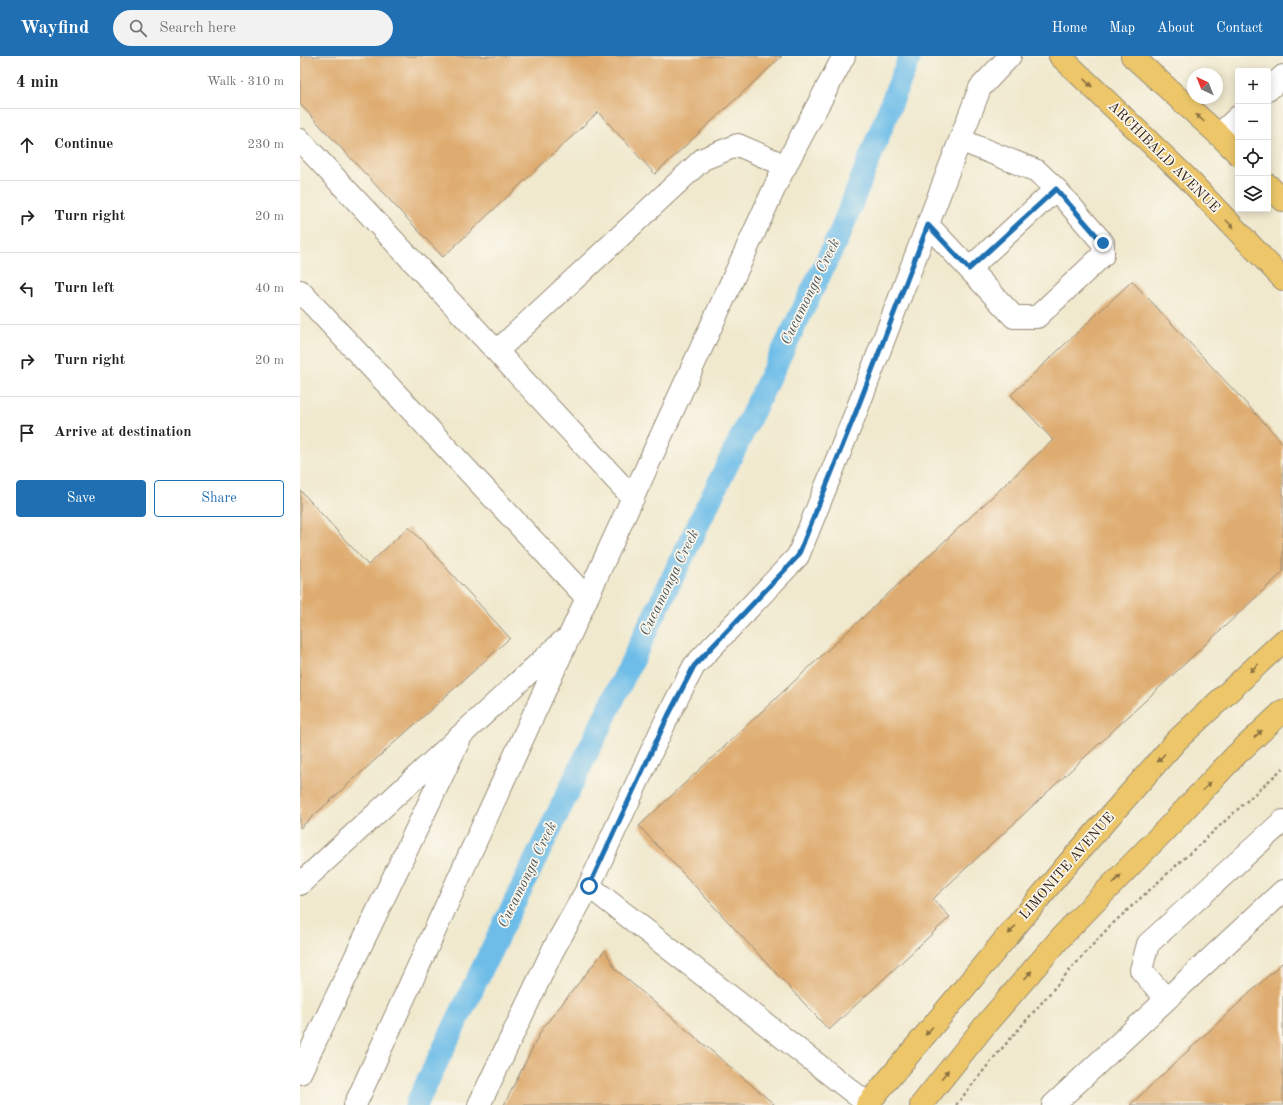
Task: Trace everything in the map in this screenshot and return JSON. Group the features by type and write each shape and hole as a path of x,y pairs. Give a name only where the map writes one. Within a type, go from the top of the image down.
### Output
{"main road":[{"name":"ARCHIBALD AVENUE","path":"1060,56 1187,178 1283,279"},
{"path":"1132,56 1235,151"},
{"path":"1271,188 1283,200"},
{"name":"LIMONITE AVENUE","path":"868,1104 1065,867 1177,740 1283,641"},
{"path":"921,1105 986,1024 1063,934 1173,822 1234,757 1283,711"}],"lane":[{"path":"355,1105 786,166 844,56"},
{"path":"479,1105 553,950 589,886 668,716 694,666 798,556 856,412 980,88 1010,56"},
{"path":"1271,87 1283,76"},
{"path":"1219,135 1235,120"},
{"path":"300,140 633,498"},
{"path":"928,225 1014,317 1037,317 1103,255 1103,243 1056,189 1037,172 960,140"},
{"path":"496,351 703,159 738,145 786,166"},
{"path":"969,269 1056,189"},
{"path":"300,291 587,598"},
{"path":"300,884 571,634"},
{"path":"300,1073 461,736"},
{"path":"1166,999 1141,970 1148,944 1283,821"},
{"path":"589,886 868,1104"},
{"path":"1053,1105 1283,891"}],"path":[{"path":"956,1105 992,1060 1069,971 1109,928 1283,768"}],"building":[{"path":"300,56 782,56 655,174 598,112 443,257 300,104"},
{"path":"1132,281 1283,443 1283,572 933,899 950,917 829,1030 639,826 1053,440 1011,395"},
{"path":"300,490 368,565 409,527 510,638 300,828"},
{"path":"605,950 615,969 775,1105 504,1105 542,1029"},
{"path":"1283,962 1283,1105 1130,1105"}],"waterway":[{"name":"Cucamonga Creek","path":"416,1105 840,233 910,56"}],"route":[{"path":"589,886 668,716 694,666 798,556 856,412 928,225 969,269 1056,189 1103,243"}]}
